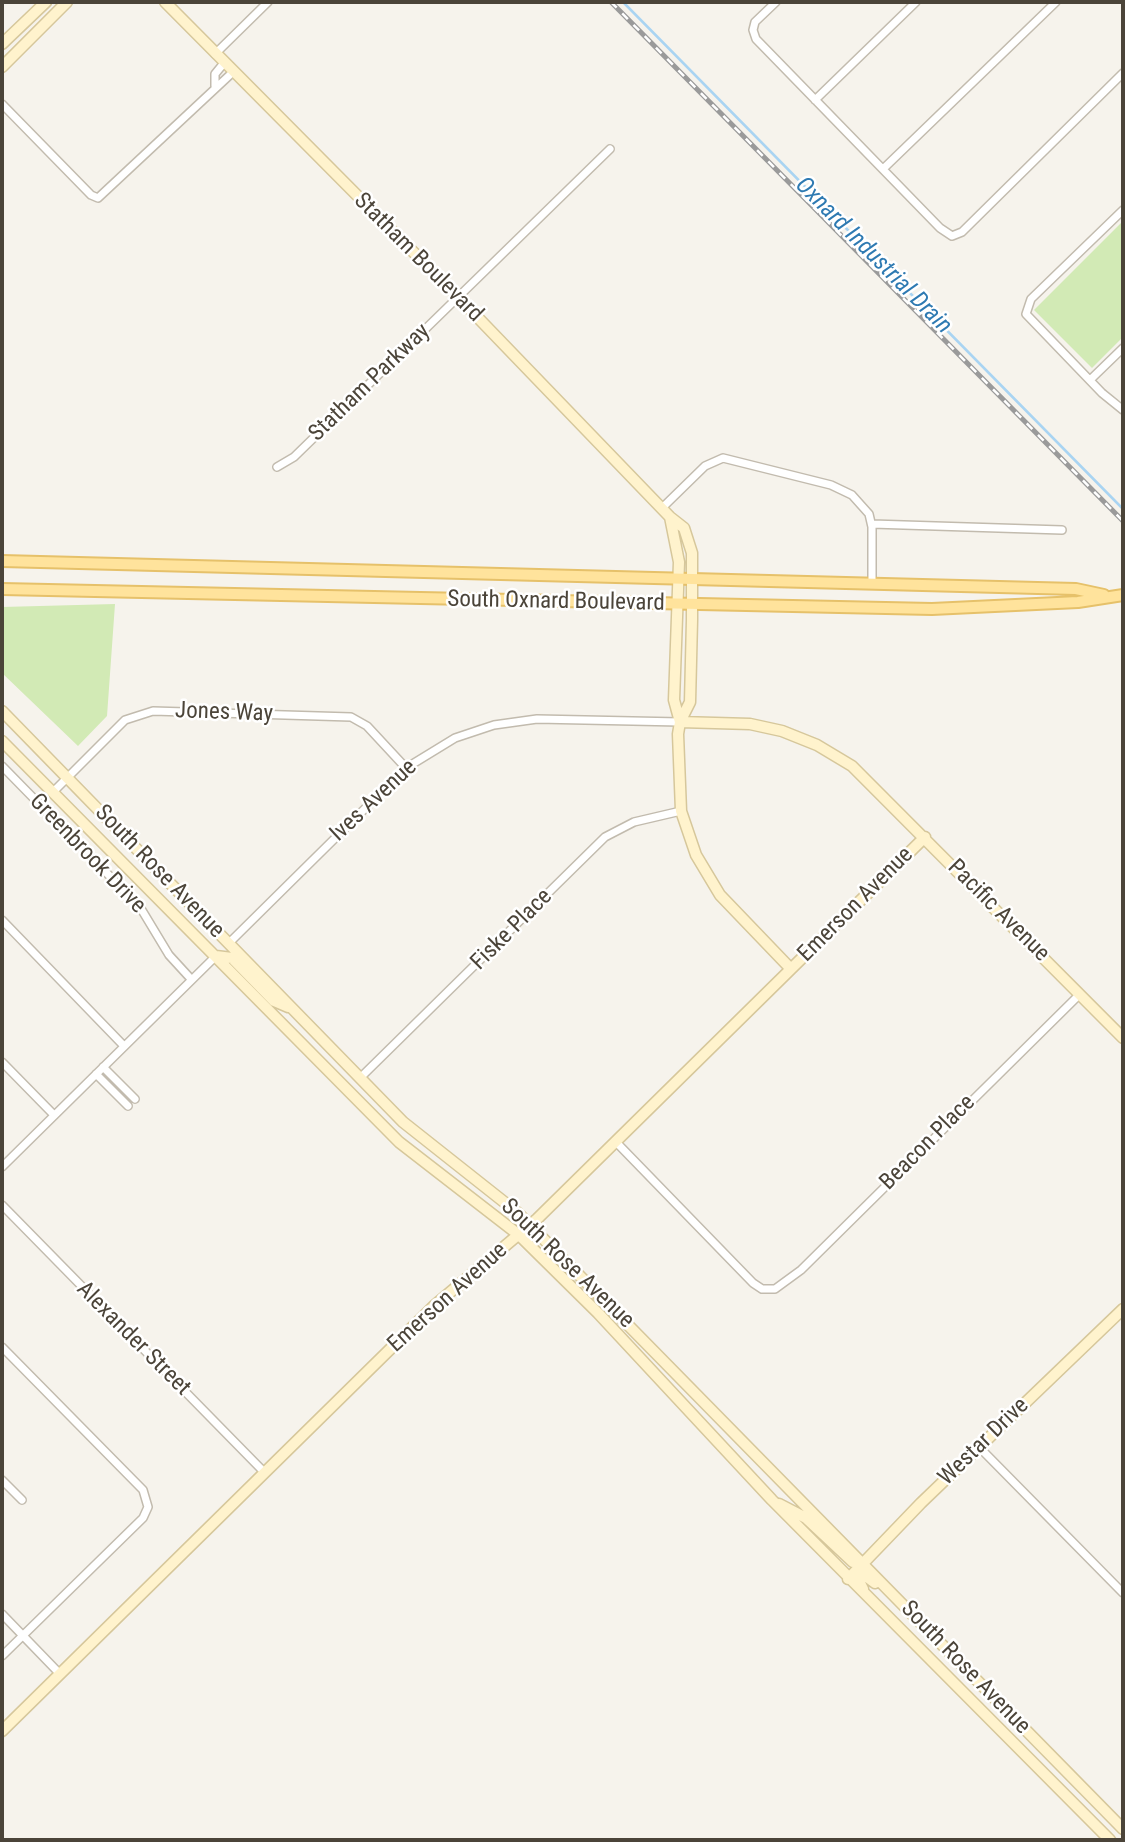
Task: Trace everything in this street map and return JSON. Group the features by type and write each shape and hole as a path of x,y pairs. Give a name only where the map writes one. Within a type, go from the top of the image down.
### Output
{"main road":[{"name":"South Oxnard Boulevard","path":"2,561 1076,589 1109,596"},
{"name":"South Oxnard Boulevard","path":"4,590 692,606 968,608 1077,602 1123,596"}],"street":[{"path":"2,44 46,2"},
{"path":"2,57 28,41 53,2"},
{"path":"2,66 67,2"},
{"name":"Statham Boulevard","path":"164,2 458,298 670,517 684,528 690,542 692,606 690,702 680,722"},
{"path":"215,54 268,2"},
{"path":"776,2 755,22 752,30 756,39 940,228 952,236 962,232 1123,73"},
{"path":"815,100 916,2"},
{"path":"883,169 1056,2"},
{"path":"215,86 215,74 224,63"},
{"path":"2,104 91,195 98,198 233,72"},
{"name":"Statham Parkway","path":"277,467 294,457 610,149"},
{"path":"1123,210 1031,299 1026,314 1123,410"},
{"path":"1090,380 1123,348"},
{"path":"662,508 705,466 723,458 831,485 863,505 872,524 872,584"},
{"name":"Statham Boulevard","path":"670,517 678,553 674,700 680,722 678,768 681,811 695,855 720,895 791,969"},
{"path":"872,524 1062,530"},
{"name":"South Rose Avenue","path":"2,710 422,1140 490,1189 530,1225 1123,1829"},
{"name":"Jones Way","path":"53,792 125,720 153,711 351,718 367,726 406,768"},
{"name":"Ives Avenue","path":"228,944 406,768 456,738 516,721 680,722"},
{"name":"Pacific Avenue","path":"680,722 763,726 817,744 859,772 1123,1038"},
{"name":"South Rose Avenue","path":"2,741 408,1151 519,1235 598,1313 772,1500 1110,1840"},
{"name":"Greenbrook Drive","path":"2,766 140,907 169,955 191,979"},
{"name":"Fiske Place","path":"360,1078 605,837 634,822 681,811"},
{"name":"Emerson Avenue","path":"2,1731 435,1305 530,1225 925,837"},
{"path":"2,920 124,1046"},
{"path":"2,1167 216,956 232,958 274,1001 295,1010"},
{"name":"Beacon Place","path":"616,1142 753,1283 762,1289 775,1289 801,1270 1080,994"},
{"path":"2,1062 54,1115"},
{"path":"103,1067 135,1099"},
{"path":"96,1074 128,1106"},
{"name":"Alexander Street","path":"2,1205 265,1473"},
{"name":"Westar Drive","path":"848,1578 979,1447 1121,1316"},
{"path":"2,1348 143,1490 148,1507 144,1518 2,1656"},
{"path":"979,1447 1123,1593"},
{"path":"2,1480 22,1500"},
{"path":"772,1500 806,1518 853,1562 863,1562"},
{"path":"866,1596 859,1581 863,1574 906,1607"},
{"path":"2,1614 60,1674"}],"green space":[{"path":"1123,221 1123,337 1092,368 1034,310"},
{"path":"115,604 107,716 78,746 2,673 2,607"}],"waterway":[{"name":"Oxnard Industrial Drain","path":"623,2 1123,509"}],"railway":[{"path":"611,2 1123,521"}]}
